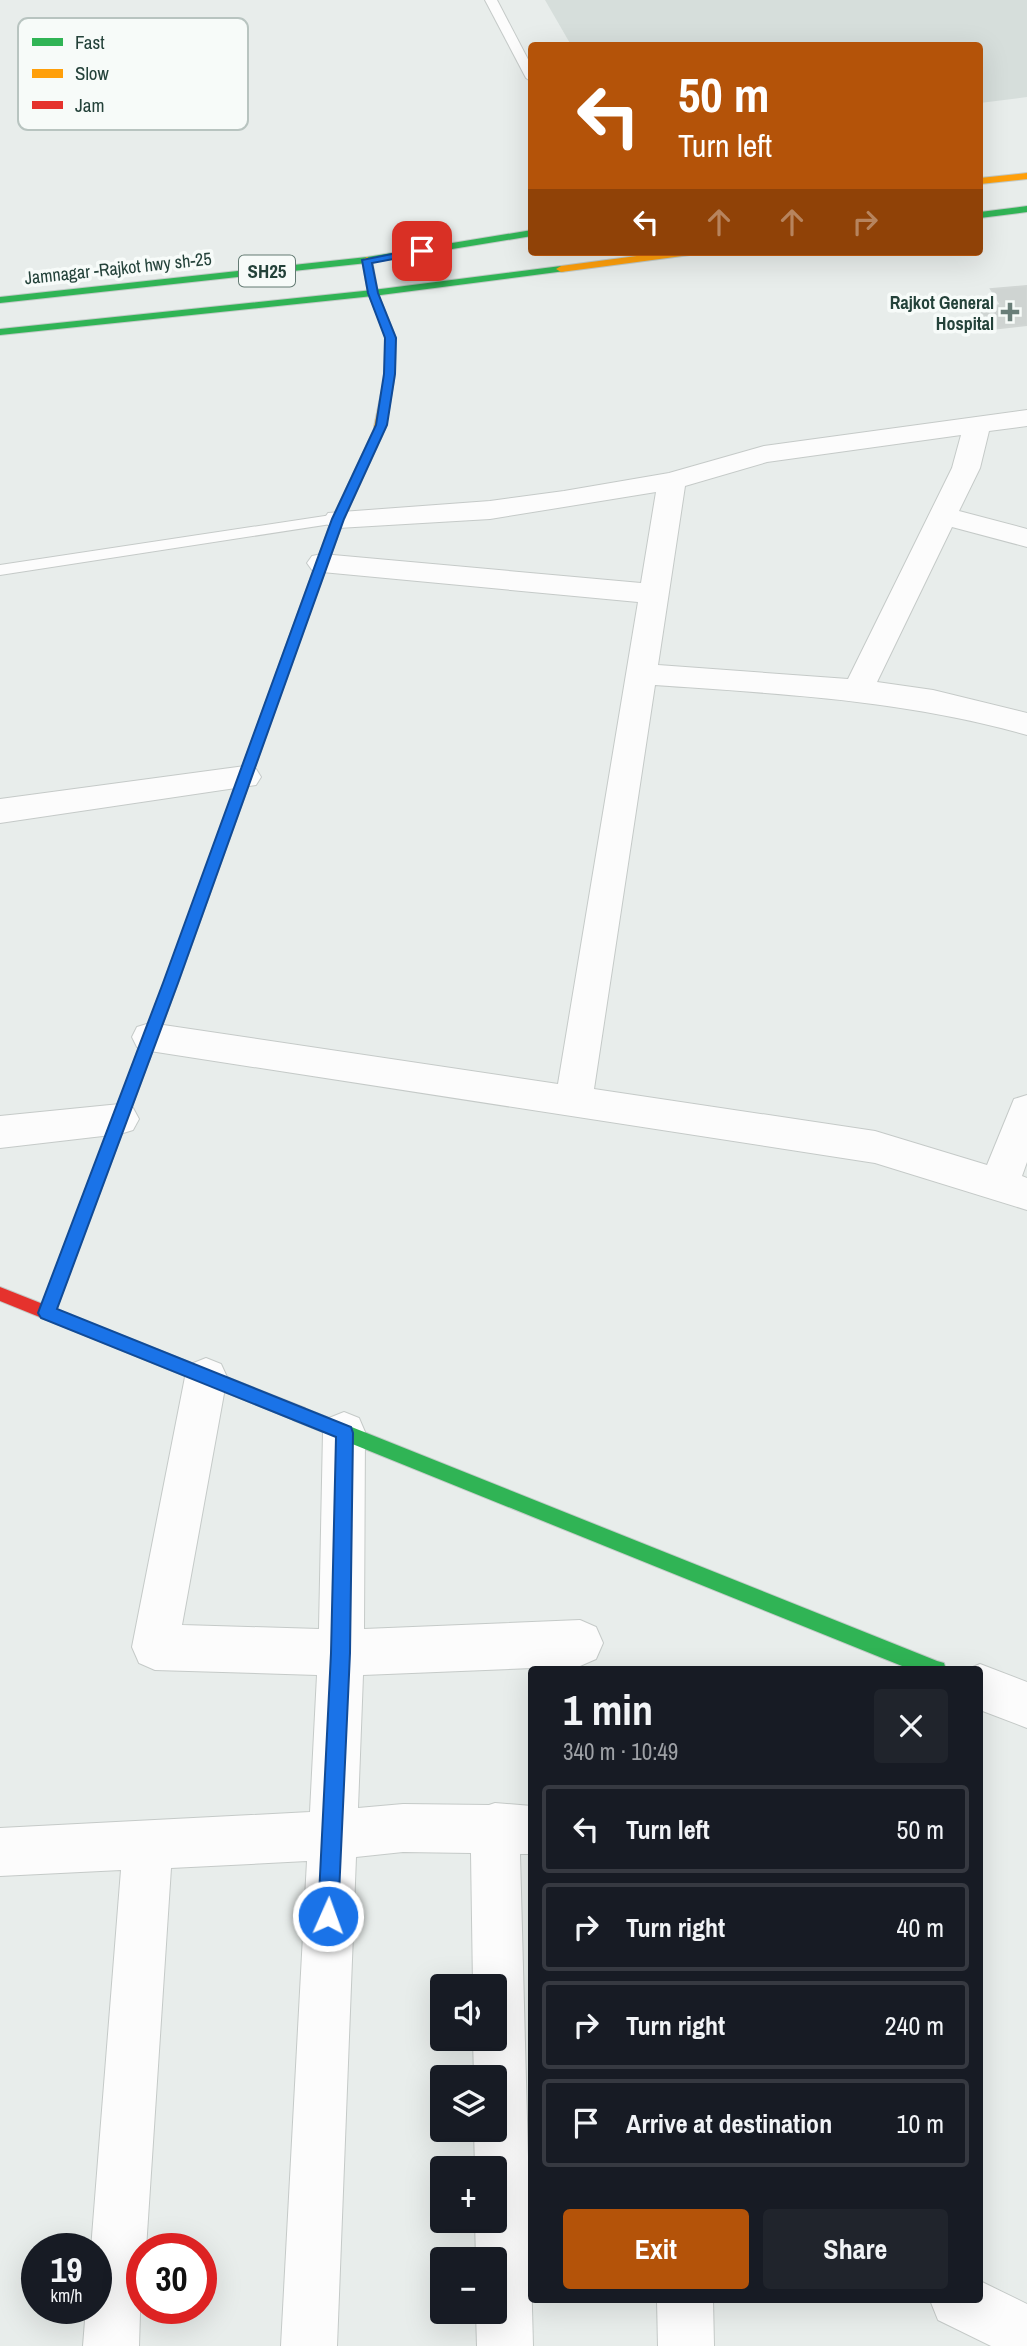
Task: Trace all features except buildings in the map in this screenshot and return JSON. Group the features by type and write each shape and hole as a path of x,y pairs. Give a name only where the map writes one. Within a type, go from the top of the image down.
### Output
{"street":[{"path":"983,181 1027,176"},
{"path":"983,215 1027,209"},
{"name":"Jamnagar -Rajkot hwy sh-25","path":"0,300 367,260 528,234"},
{"name":"SH25","path":"0,332 373,293 620,256"},
{"path":"47,1313 338,519 382,425 390,374 391,338 373,293 367,260"},
{"path":"338,519 490,510 672,481 764,454 1027,418"},
{"path":"858,690 966,468 977,425"},
{"path":"574,1100 672,481"},
{"path":"943,516 1027,538"},
{"path":"322,563 654,594"},
{"path":"641,674 912,695 978,708 1027,724"},
{"path":"0,811 245,777"},
{"path":"150,1037 875,1147 1013,1189 1027,1110"},
{"path":"0,1132 120,1119"},
{"path":"0,1294 927,1666"},
{"path":"206,1377 155,1647 341,1653 580,1643"},
{"path":"309,2346 341,1653 344,1433"},
{"path":"983,1687 1027,1705"},
{"path":"0,1852 332,1835 403,1828 513,1829 505,2346"},
{"path":"111,2346 148,1843"},
{"path":"685,2303 686,2346"},
{"path":"964,2303 1027,2334"}],"lane":[{"path":"491,0 528,70"},
{"path":"0,570 338,519"}],"shaded area":[{"path":"545,0 1027,0 1027,97 983,103 983,42 569,42"}],"traffic: fast":[{"path":"983,215 1027,209"},
{"path":"0,300 367,260 528,234"},
{"path":"0,332 373,293 561,269"},
{"path":"47,1313 171,983 305,610"},
{"path":"299,1414 927,1666"}],"traffic: slow":[{"path":"983,181 1027,176"},
{"path":"561,269 660,256"},
{"path":"367,260 373,293 391,338 390,374 380,427"}],"traffic: jam":[{"path":"305,610 338,519 380,427"},
{"path":"0,1294 299,1414"}],"place":[{"name":"Rajkot General Hospital","path":"1010,312"}],"route":[{"path":"328,1916 341,1653 344,1433 47,1313 171,983 338,519 382,425 390,374 391,338 373,293 367,260 422,251"}]}
